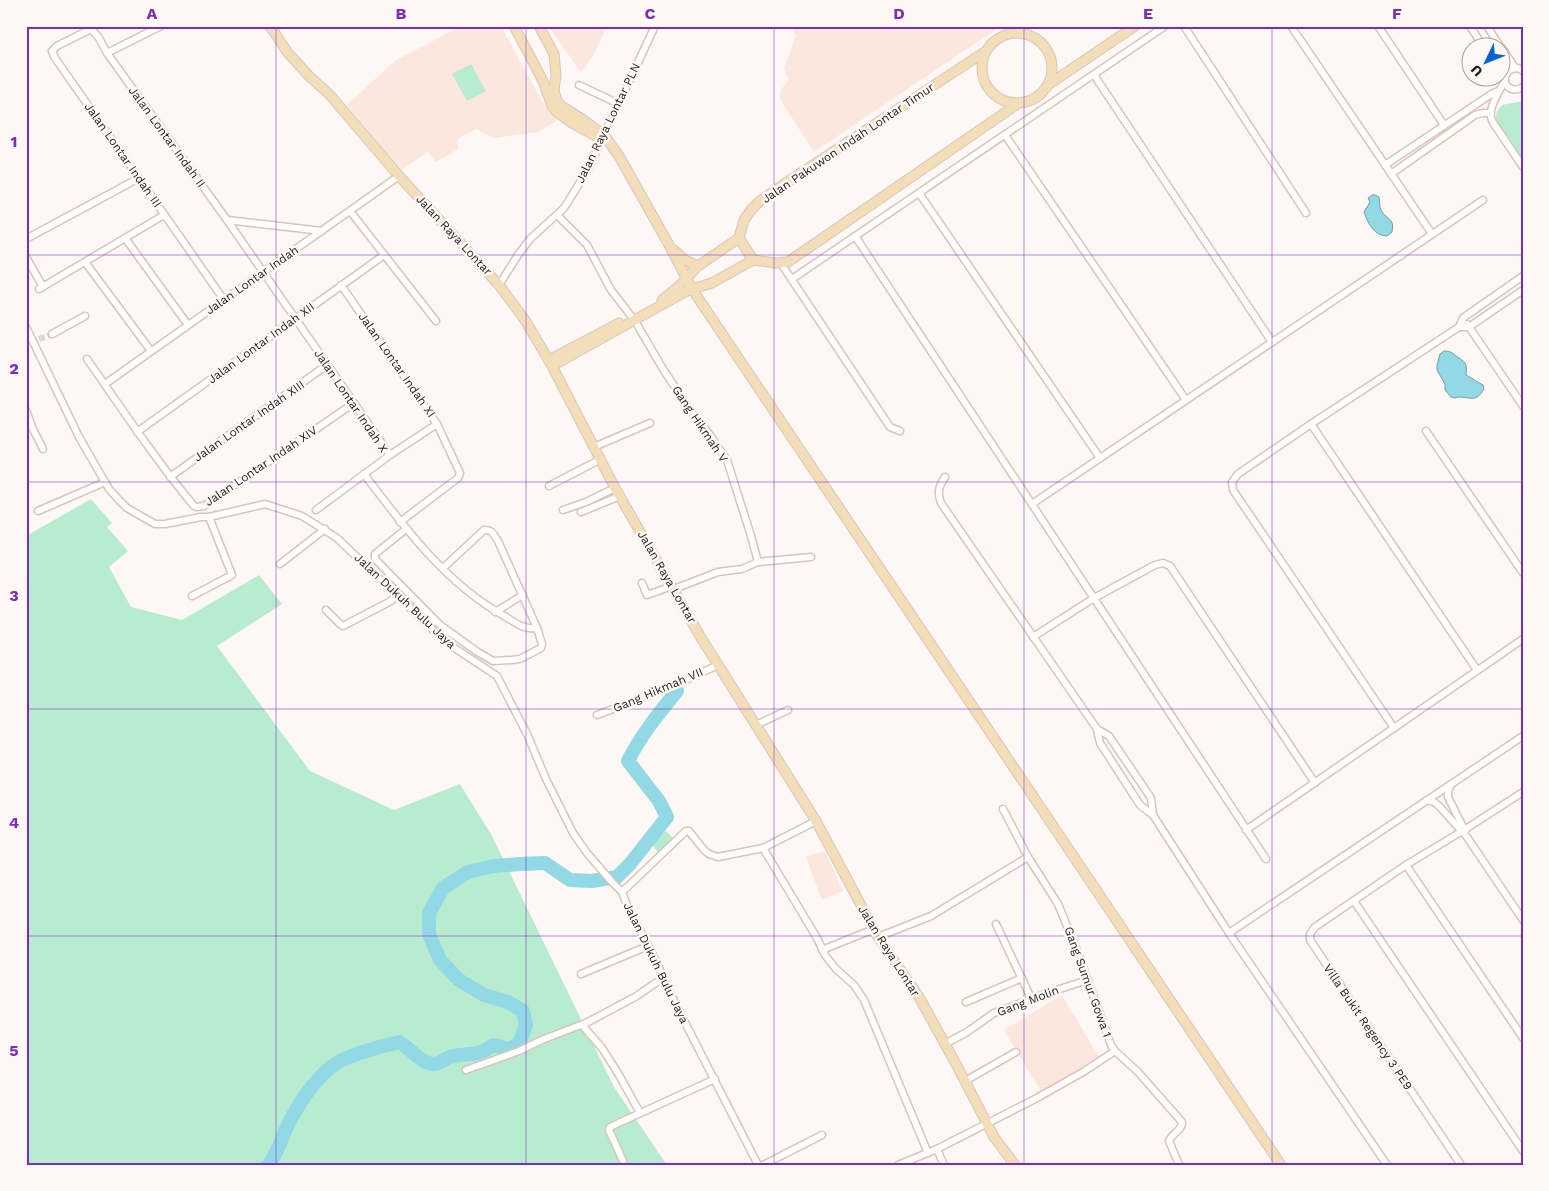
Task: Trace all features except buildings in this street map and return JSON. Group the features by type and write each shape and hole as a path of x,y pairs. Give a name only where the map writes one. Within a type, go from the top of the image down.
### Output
{"street":[{"path":"107,53 161,26"},
{"name":"Jalan Raya Lontar","path":"270,26 288,53 329,94 399,176 499,285 525,320 594,447 598,460 718,665 816,820 876,933 919,998 998,1142 1015,1165"},
{"path":"514,26 543,81 552,106 572,123 605,139"},
{"path":"539,26 554,54 556,76 554,90 557,101 605,139 619,156 692,289 1281,1165"},
{"name":"Jalan Raya Lontar PLN","path":"499,285 530,239 557,215 568,202 605,139 655,26"},
{"path":"1020,102 1009,102 999,97 988,86 982,71 986,51 992,44 998,38 1025,26"},
{"path":"900,431 890,427 782,265 1020,102 1036,97 1048,85 1135,26"},
{"path":"792,279 1165,26"},
{"path":"1184,26 1306,213"},
{"path":"1291,26 1432,234"},
{"path":"1378,26 1444,125"},
{"path":"1470,26 1478,38"},
{"path":"1487,26 1495,38"},
{"name":"Jalan Lontar Indah III","path":"95,32 89,30 53,48 54,58 224,300"},
{"name":"Jalan Lontar Indah II","path":"95,32 107,53 227,220 262,273"},
{"path":"1015,32 1036,38 1044,45 1050,55 1052,66 1048,85"},
{"name":"Jalan Pakuwon Indah Lontar Timur","path":"739,238 744,220 760,201 986,51"},
{"path":"1512,64 1515,68 1523,71"},
{"path":"1094,75 1272,342"},
{"path":"579,85 619,104"},
{"path":"1511,88 1519,89 1523,87"},
{"path":"1500,88 1490,113 1494,124 1523,166"},
{"path":"1385,165 1493,93 1499,91"},
{"path":"1391,174 1475,116 1490,113"},
{"path":"1005,135 1186,400"},
{"name":"Jalan Lontar Indah","path":"105,384 399,176"},
{"path":"26,239 139,178"},
{"path":"919,194 1100,458"},
{"path":"1032,504 1482,200"},
{"path":"350,211 436,321"},
{"path":"26,257 41,288 164,215"},
{"name":"Gang Hikmah V","path":"557,215 587,244 610,290 633,319 690,410 710,434 727,460 752,536 758,562"},
{"path":"227,220 322,231"},
{"path":"856,236 1266,859"},
{"path":"126,238 188,325"},
{"path":"633,319 669,295 698,266 739,238 753,260"},
{"path":"669,245 685,260 698,266"},
{"name":"Jalan Lontar Indah XII","path":"137,432 384,254"},
{"path":"550,363 692,289 712,283 753,260 776,263 788,262"},
{"path":"85,262 151,351"},
{"name":"Jalan Lontar Indah X","path":"262,273 390,455 316,510"},
{"path":"1459,327 1462,318 1523,276"},
{"name":"Jalan Lontar Indah XI","path":"341,286 437,424 390,455"},
{"path":"1394,728 1233,490 1232,482 1238,474 1311,424 1459,327 1469,327 1523,290"},
{"path":"52,334 85,316"},
{"path":"1462,318 1523,406"},
{"name":"Jalan Dukuh Bulu Jaya","path":"26,327 37,341 79,437 109,489 127,508 155,524 210,516 264,504 302,516 337,538 433,630 453,647 493,672 500,680 572,833 622,892 663,978 758,1165"},
{"name":"Jalan Lontar Indah XIV","path":"87,359 170,477 194,506 197,507 204,506 354,403"},
{"name":"Jalan Lontar Indah XIII","path":"170,477 328,365"},
{"path":"26,410 43,449"},
{"path":"400,522 459,476 460,473 437,424"},
{"path":"594,447 650,424"},
{"path":"1311,424 1477,670"},
{"path":"1426,431 1523,574"},
{"path":"549,486 598,460"},
{"path":"364,474 406,529 468,592 495,612 524,628 538,628"},
{"path":"945,476 937,494 941,503 1097,729 1100,743 1140,805 1154,815 1229,932 1387,1165"},
{"path":"38,511 105,482"},
{"path":"562,510 618,492"},
{"path":"581,512 618,492"},
{"path":"192,596 232,575 210,516"},
{"path":"280,564 325,529"},
{"path":"406,529 374,554 375,560 440,625 493,661 520,659 541,648 542,644 538,628 498,541 489,530 484,530 443,568"},
{"path":"642,583 647,594 758,562 811,557"},
{"path":"1033,637 1094,598 1155,565 1164,563 1170,566 1315,782"},
{"path":"326,610 343,626 391,601 397,595"},
{"path":"495,612 523,595"},
{"path":"1246,830 1523,638"},
{"name":"Gang Hikmah VII","path":"598,715 718,665"},
{"path":"756,725 788,710"},
{"path":"1097,729 1109,736 1151,798 1154,815"},
{"path":"1229,932 1523,736"},
{"path":"1451,784 1448,797 1464,833"},
{"name":"Villa Bukit Regency 3 PE9","path":"1461,1165 1310,940 1310,934 1316,927 1406,865 1464,833 1522,794"},
{"path":"1427,800 1440,806 1464,833 1523,920"},
{"name":"Gang Sumur Gowa 1","path":"1003,810 1028,857 1058,904 1111,1045 1138,1072 1182,1122 1181,1128 1169,1140 1179,1165"},
{"path":"622,892 678,838 688,831 692,833 704,850 718,857 763,848 816,820"},
{"path":"763,848 817,938 822,950 830,962 854,985 864,1000 928,1153"},
{"path":"822,950 931,916 1028,857"},
{"path":"1406,865 1523,1038"},
{"path":"1354,901 1523,1151"},
{"path":"996,924 1032,1000"},
{"path":"581,974 648,946"},
{"path":"466,1070 582,1025 635,997 663,978"},
{"path":"966,1002 1022,978"},
{"name":"Gang Molin","path":"945,1044 967,1032 994,1013 1088,980"},
{"path":"582,1025 602,1048 640,1113"},
{"path":"898,1165 937,1149 988,1124 1083,1072 1116,1051"},
{"path":"965,1081 1016,1052"},
{"path":"624,1161 609,1128 714,1080"},
{"path":"764,1165 822,1135"},
{"path":"937,1149 944,1165"}],"shaded area":[{"path":"462,26 501,26 544,105 558,120 538,132 494,138 477,129 459,138 457,143 458,149 436,162 428,152 400,171 347,105 396,60"},
{"path":"548,26 607,26 594,54 581,72"},
{"path":"791,26 1001,26 814,152 780,99 780,91 789,80 784,69 796,36"},
{"path":"825,851 843,891 822,900 806,857"},
{"path":"1062,995 1100,1059 1042,1093 1004,1030"}],"green space":[{"path":"471,64 486,91 467,101 452,74"},
{"path":"1523,101 1523,164 1497,125 1496,117 1502,105"},
{"path":"91,499 112,523 107,527 128,551 109,567 131,607 182,620 259,575 282,604 217,646 310,771 394,810 460,784 492,836 614,1087 667,1165 26,1165 26,536"},
{"path":"666,831 674,839 659,853 651,844"}],"water":[{"path":"1372,195 1379,197 1381,210 1391,221 1392,232 1387,236 1378,234 1375,231 1364,212 1370,202 1368,198"},
{"path":"1444,351 1452,353 1464,362 1466,375 1483,385 1484,389 1476,398 1451,397 1445,390 1445,384 1437,370 1440,354"}],"waterway":[{"path":"268,1165 303,1099 316,1082 340,1061 361,1052 399,1042 421,1059 432,1064 439,1063 453,1056 477,1053 493,1045 509,1049 519,1044 526,1025 523,1011 508,1002 484,995 459,980 440,960 429,934 429,913 443,888 468,872 494,866 545,863 570,880 592,881 617,877 630,864 667,817 659,801 628,761 644,733 677,691"}],"tunnel":[{"path":"39,339 52,334"}]}
